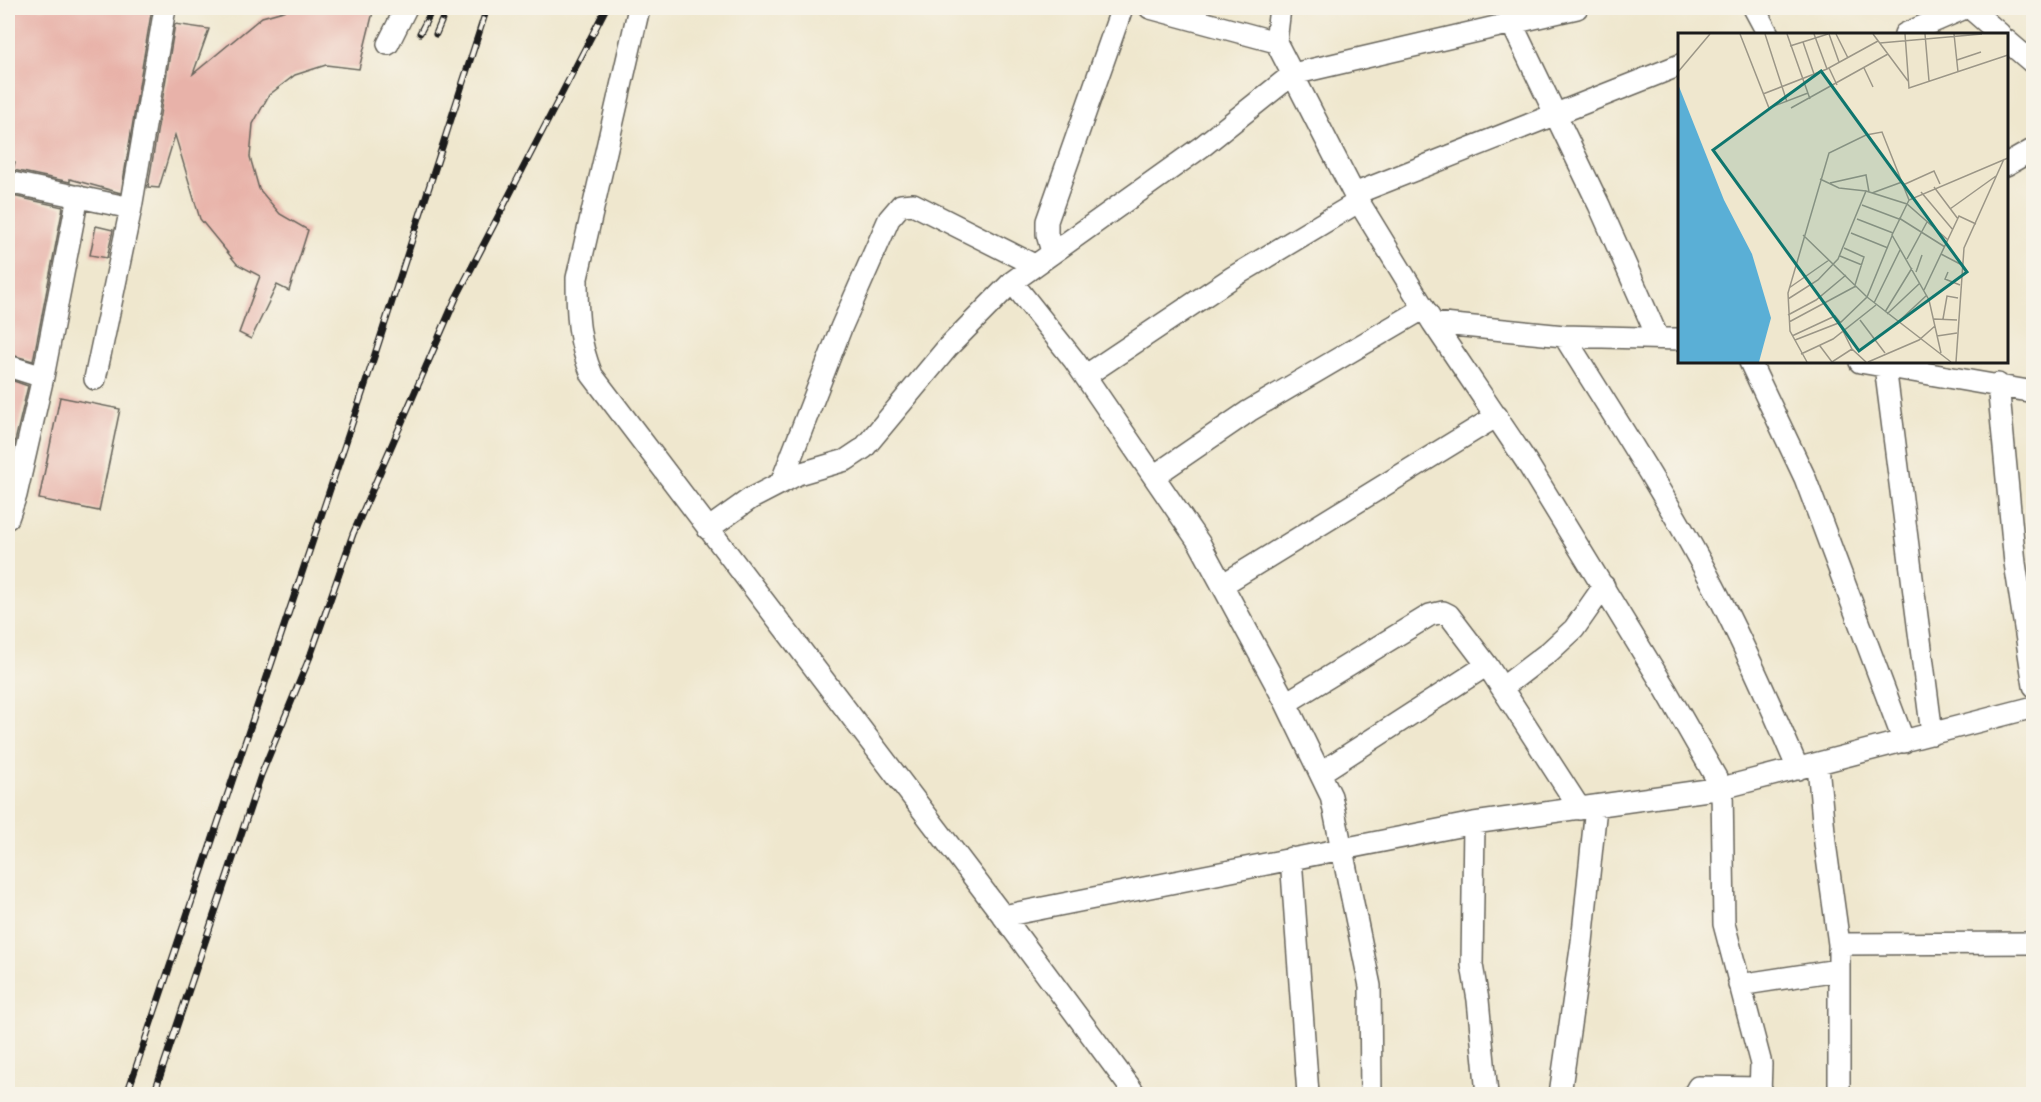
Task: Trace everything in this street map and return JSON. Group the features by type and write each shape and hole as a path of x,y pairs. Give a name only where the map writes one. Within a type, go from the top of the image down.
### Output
{"street":[{"path":"95,379 131,208 165,8"},
{"path":"388,44 406,8"},
{"path":"639,8 577,278 580,348 592,375 1135,1095"},
{"path":"1052,252 1047,234 1047,221 1122,8"},
{"path":"1150,8 1276,42"},
{"path":"1280,8 1276,42 1356,198 1428,316 1497,416 1604,586 1722,788 1723,907 1728,945 1761,1064 1760,1091 1698,1087 1694,1095"},
{"path":"708,529 750,499 798,474 846,460 864,448 948,347 1012,282 1204,145 1293,74 1577,8"},
{"path":"1754,8 1761,32"},
{"path":"1907,33 1965,8"},
{"path":"1970,8 1999,33"},
{"path":"1511,22 1557,114 1658,338"},
{"path":"2008,41 2034,64"},
{"path":"1085,376 1356,198 1678,66"},
{"path":"2008,164 2034,149"},
{"path":"8,182 131,208"},
{"path":"8,518 16,495 43,377 78,196"},
{"path":"781,483 841,328 889,219 901,205 913,204 1034,265"},
{"path":"1012,282 1085,376 1200,544 1286,703 1331,796 1370,986 1371,1095"},
{"path":"1154,476 1249,411 1428,316 1564,336 1678,339"},
{"path":"1564,336 1645,466 1714,587 1761,681 1808,767 1825,843 1839,944 1839,1095"},
{"path":"1750,363 1805,478 1904,742"},
{"path":"1866,363 1942,369 2034,392"},
{"path":"8,366 43,377"},
{"path":"1885,366 1932,734"},
{"path":"1998,384 2015,563 2034,686"},
{"path":"1222,585 1497,416"},
{"path":"1502,688 1549,652 1574,629 1604,586"},
{"path":"1286,703 1438,612 1449,615 1487,664 1588,808 1582,942 1560,1095"},
{"path":"1320,773 1487,664"},
{"path":"1002,916 1474,823 1722,788 2034,707"},
{"path":"1474,823 1472,965 1479,1000 1487,1095"},
{"path":"1291,858 1308,1095"},
{"path":"1839,944 2034,943"},
{"path":"1739,985 1838,969"}],"building":[{"path":"10,8 152,8 121,193 70,179 70,182 13,170 15,162 8,160 8,17"},
{"path":"294,8 374,8 359,69 326,65 295,75 269,95 253,124 250,157 259,189 280,214 308,230 289,291 277,285 251,339 239,333 260,276 237,264 200,219 175,135 159,188 148,187 175,24 209,29 193,74 262,17"},
{"path":"8,195 63,207 33,361 8,354"},
{"path":"96,226 113,230 107,258 90,255"},
{"path":"8,379 28,386 8,471"},
{"path":"60,397 120,409 99,511 39,499"}],"railway":[{"path":"420,33 433,8"},
{"path":"436,34 447,8"},
{"path":"127,1094 365,385 487,8"},
{"path":"154,1094 261,775 311,654 353,534 456,298 606,8"}]}
